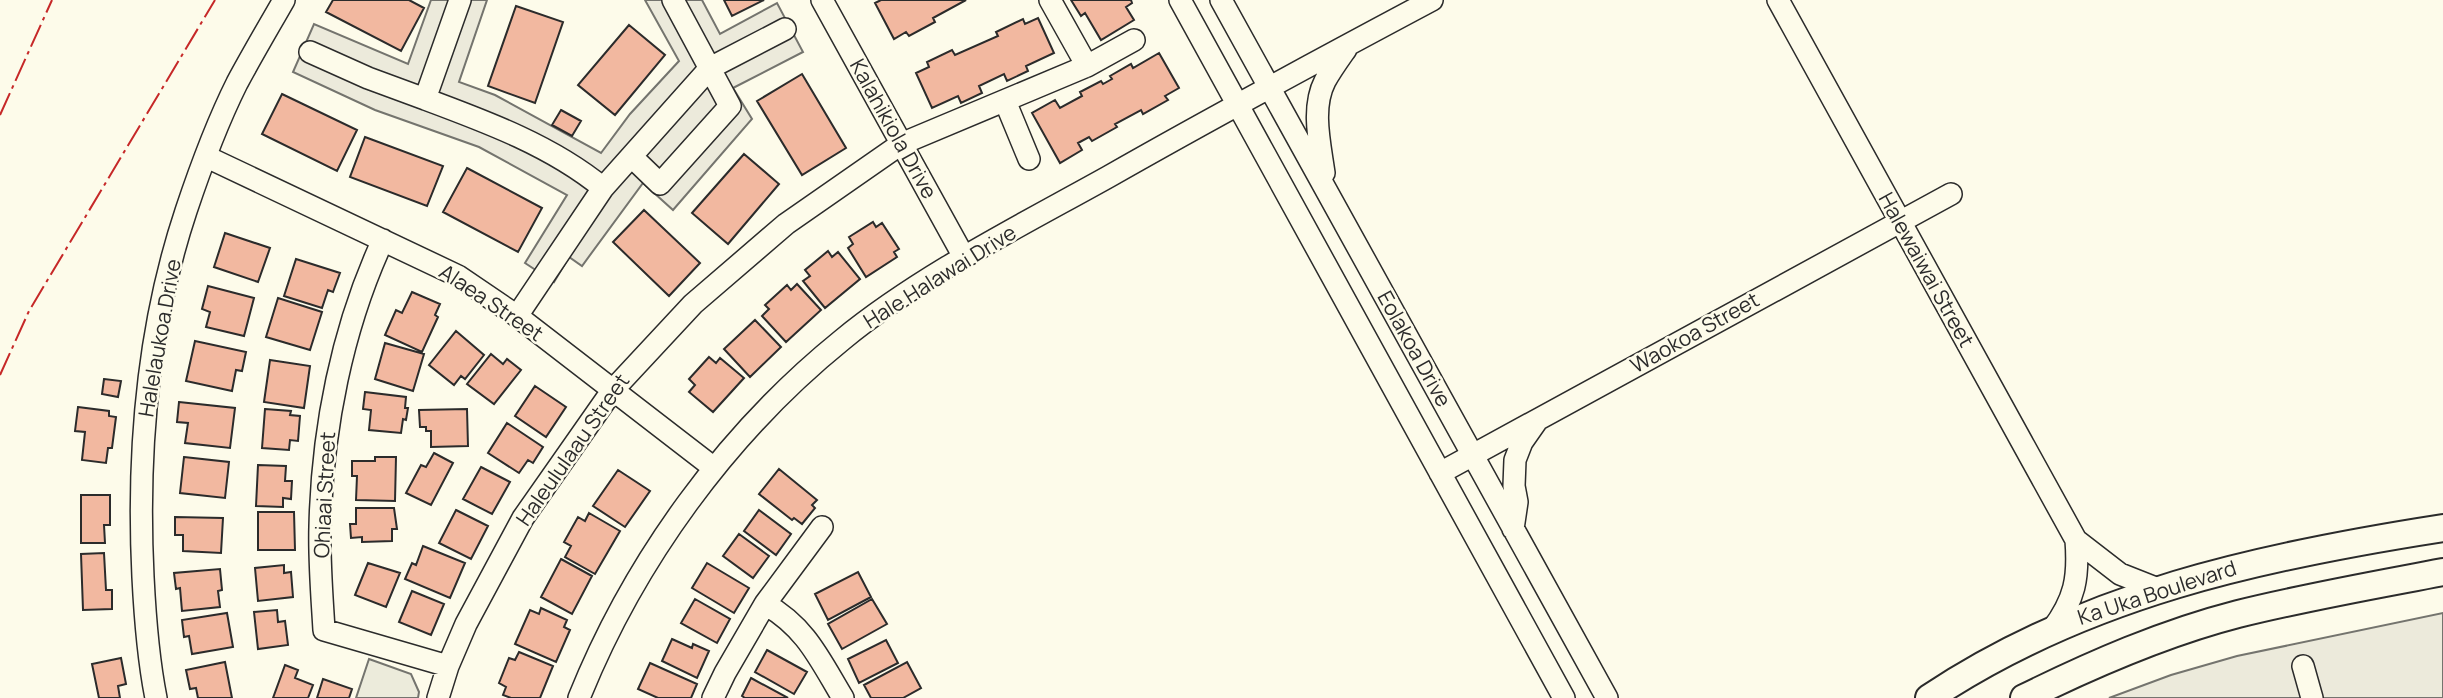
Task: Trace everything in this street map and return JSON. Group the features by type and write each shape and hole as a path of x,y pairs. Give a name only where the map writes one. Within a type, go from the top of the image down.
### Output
{"main road":[{"name":"Ka Uka Boulevard","path":"1929,698 2001,655 2052,630 2158,589 2255,562 2443,528"},
{"path":"2024,698 2083,669 2237,615 2443,572"}],"street":[{"name":"Halelaukoa Drive","path":"156,698 145,623 140,522 143,438 152,363 165,291 186,212 236,86 284,0"},
{"path":"425,99 460,0"},
{"path":"632,157 660,184 730,106 673,0"},
{"name":"Kalahikiola Drive","path":"822,0 964,257"},
{"path":"1050,0 1087,66"},
{"name":"Eolakoa Drive","path":"1180,0 1564,698"},
{"name":"Eolakoa Drive","path":"1221,0 1607,698"},
{"name":"Hale Halawai Drive","path":"579,698 596,657 629,595 667,534 714,468 783,393 843,339 964,257 1432,0"},
{"name":"Halewaiwai Street","path":"1778,0 2076,540 2120,574 2158,589"},
{"path":"517,316 603,188 710,68 785,29"},
{"name":"Haleululaau Street","path":"438,698 466,624 523,518 612,391 693,304 786,224 901,144 1087,66 1134,40"},
{"path":"1326,189 1319,139 1318,106 1325,81 1349,44"},
{"path":"310,51 368,78 494,124 583,172 603,188"},
{"path":"1005,101 1029,159"},
{"name":"Alaea Street","path":"207,157 458,276 517,316 714,468"},
{"name":"Waokoa Street","path":"1440,473 1951,194"},
{"name":"Ohiaai Street","path":"383,240 349,334 327,432 320,529 324,629 448,666"},
{"path":"1513,529 1517,502 1514,460 1521,442 1537,420"},
{"path":"713,698 765,604 822,527"},
{"name":"Halewaiwai Street","path":"2052,630 2067,610 2076,582 2076,540"},
{"path":"765,604 778,611 806,636 843,698"},
{"path":"2303,666 2312,698"}],"shaded area":[{"path":"431,0 487,0 459,82 495,95 601,153 630,114 679,61 645,0 702,0 720,34 777,3 803,52 733,88 752,119 673,210 643,183 582,266 569,257 554,282 525,263 567,195 479,147 375,110 293,72 314,24 408,64"},
{"path":"2443,613 2443,698 2109,698 2171,675 2237,656"},
{"path":"369,659 411,674 419,692 418,698 356,698"}],"building":[{"path":"333,0 409,0 424,8 401,51 326,12"},
{"path":"724,0 764,0 732,16"},
{"path":"881,0 966,0 933,18 935,22 909,36 906,32 894,39 875,3"},
{"path":"1071,0 1131,0 1132,3 1126,7 1134,20 1101,40 1085,13 1081,16"},
{"path":"516,6 563,22 535,103 488,86"},
{"path":"1038,18 1054,53 1026,66 1028,71 1007,81 1004,74 979,86 982,93 961,103 958,96 932,108 916,73 929,67 927,62 952,50 955,55 998,36 996,32 1023,19 1025,24"},
{"path":"629,25 665,55 615,115 578,85"},
{"path":"1159,53 1179,88 1165,96 1168,100 1143,114 1141,110 1092,141 1089,137 1078,143 1082,150 1060,163 1032,113 1055,100 1060,108 1082,96 1080,92 1101,81 1103,84 1112,79 1110,76 1131,64 1133,68"},
{"path":"802,74 846,148 802,175 757,101"},
{"path":"282,94 357,130 337,171 262,134"},
{"path":"561,110 581,121 572,136 552,125"},
{"path":"365,137 443,166 427,206 350,177"},
{"path":"744,154 779,184 728,244 692,213"},
{"path":"467,168 542,208 518,252 443,212"},
{"path":"644,210 700,263 669,296 613,242"},
{"path":"873,222 876,227 882,223 899,249 894,252 897,257 866,277 848,248 853,244 849,237"},
{"path":"225,233 270,248 258,282 214,267"},
{"path":"828,251 832,257 838,252 860,279 825,308 803,281 810,276 805,270"},
{"path":"296,259 340,273 333,292 328,290 322,308 284,296"},
{"path":"797,284 821,310 786,342 762,316 769,309 765,305 787,285 791,290"},
{"path":"208,286 254,298 244,336 206,327 210,312 202,309"},
{"path":"412,292 440,304 435,315 438,317 422,352 385,335 396,310 402,313"},
{"path":"278,298 322,312 310,350 266,337"},
{"path":"755,320 781,347 750,377 724,349"},
{"path":"456,331 484,355 465,379 461,376 454,385 429,365"},
{"path":"195,341 246,352 242,371 236,370 232,391 186,381"},
{"path":"385,343 424,354 413,391 375,379"},
{"path":"491,354 503,364 507,359 521,370 494,404 467,384"},
{"path":"709,357 716,363 720,358 744,378 713,412 689,392 695,385 689,379"},
{"path":"270,360 310,366 304,408 264,402"},
{"path":"104,379 121,381 118,397 102,394"},
{"path":"535,386 566,407 546,437 515,416"},
{"path":"365,392 406,397 405,408 408,408 401,433 369,430 371,410 363,409"},
{"path":"179,402 235,408 230,448 185,443 188,423 177,422"},
{"path":"78,407 109,411 109,416 116,417 112,448 108,448 106,463 82,460 85,432 75,431"},
{"path":"265,409 291,411 290,415 300,416 298,441 290,440 289,450 262,448"},
{"path":"467,409 468,446 431,447 431,431 420,427 419,410"},
{"path":"507,423 543,447 533,463 528,460 519,473 488,453"},
{"path":"434,453 453,463 431,505 406,493 421,465 426,467"},
{"path":"184,457 229,462 225,498 180,493"},
{"path":"375,457 396,457 395,501 356,500 357,476 352,476 352,461 375,461"},
{"path":"258,465 286,466 285,481 292,481 291,499 283,498 283,507 256,506"},
{"path":"481,467 510,482 492,514 463,499"},
{"path":"779,469 817,500 812,505 815,508 802,524 794,518 792,520 759,494"},
{"path":"618,470 650,491 625,527 593,506"},
{"path":"81,495 110,495 110,525 104,525 105,543 81,543"},
{"path":"356,508 394,508 397,529 392,529 392,541 362,542 362,537 351,538 350,524 356,524"},
{"path":"456,510 488,526 471,559 439,543"},
{"path":"759,510 791,534 776,555 744,531"},
{"path":"258,512 294,512 295,550 258,550"},
{"path":"589,513 620,531 595,574 565,557 571,546 564,542 578,517 585,521"},
{"path":"175,517 223,518 221,553 183,551 183,535 175,535"},
{"path":"739,534 769,556 753,578 723,556"},
{"path":"423,546 465,563 450,598 405,579 412,563 416,565"},
{"path":"104,553 106,590 112,590 112,609 83,610 81,554"},
{"path":"561,559 592,576 572,614 541,597"},
{"path":"368,563 400,573 386,607 355,595"},
{"path":"707,563 749,588 734,613 692,588"},
{"path":"284,565 284,573 291,572 293,597 258,601 255,568"},
{"path":"220,569 220,607 182,611 180,588 176,589 174,573"},
{"path":"858,572 871,597 828,620 815,594"},
{"path":"412,591 444,604 431,635 399,622"},
{"path":"695,599 730,619 717,643 681,623"},
{"path":"872,599 887,624 842,649 828,624"},
{"path":"541,608 567,620 564,627 570,630 556,662 515,644 530,610 539,614"},
{"path":"277,610 278,622 285,621 288,645 258,649 254,612"},
{"path":"227,613 233,647 192,654 189,636 184,637 182,620"},
{"path":"672,639 692,648 693,644 709,651 697,678 662,661"},
{"path":"886,640 898,663 859,683 848,659"},
{"path":"767,650 807,672 794,694 755,672"},
{"path":"519,652 553,666 540,698 511,698 503,695 506,687 499,683 509,658 515,660"},
{"path":"121,658 126,684 118,686 120,698 99,698 92,664"},
{"path":"225,662 232,698 198,698 196,688 190,689 186,670"},
{"path":"907,662 921,688 903,698 871,698 864,685"},
{"path":"650,663 697,684 691,698 658,698 638,689"},
{"path":"285,665 298,670 295,678 313,685 308,698 273,698"},
{"path":"751,678 788,698 745,698 742,696"},
{"path":"323,679 352,689 349,698 317,698"}],"power":[{"path":"0,115 52,0"},
{"path":"0,375 29,311 215,0"}]}
